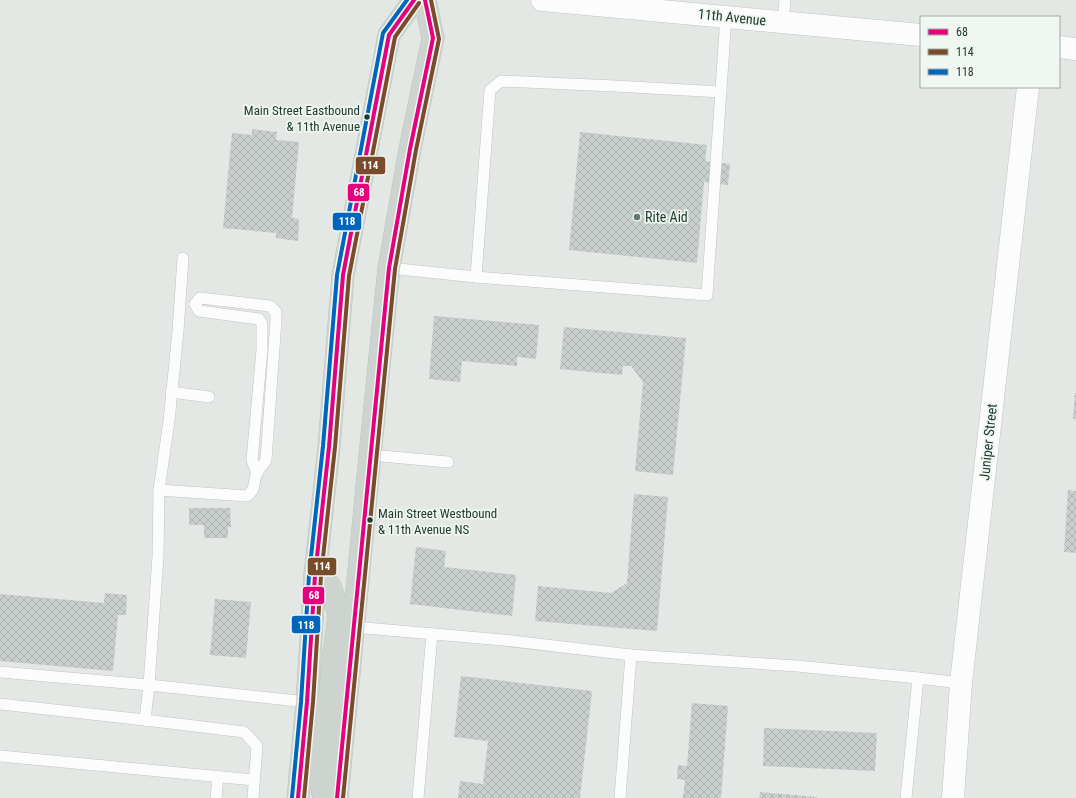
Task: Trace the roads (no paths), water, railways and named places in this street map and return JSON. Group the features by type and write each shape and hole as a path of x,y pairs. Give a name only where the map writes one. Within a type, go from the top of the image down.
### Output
{"main road":[{"path":"298,798 343,275 389,35 414,0"},
{"path":"337,798 389,268 410,149 433,38 425,0"},
{"path":"316,575 330,586 338,614 321,785 324,798"}],"street":[{"name":"11th Avenue","path":"542,0 597,2 920,35"},
{"path":"1060,47 1076,49"},
{"name":"Juniper Street","path":"953,798 961,683 1028,88"}],"lane":[{"path":"783,22 785,0"},
{"path":"389,268 476,277 707,295 726,16"},
{"path":"476,277 490,90 501,81 721,92"},
{"path":"145,720 149,685 158,556 159,490 169,420 183,258"},
{"path":"159,490 246,496 251,493 254,488 257,474 266,460 276,312 270,306 200,298 195,304"},
{"path":"180,302 195,304"},
{"path":"195,304 199,311 259,319 262,324 262,350 252,460 257,474"},
{"path":"171,392 209,397"},
{"path":"370,455 448,462"},
{"path":"354,627 503,640 631,655 797,666 961,683"},
{"path":"418,798 432,634"},
{"path":"620,798 631,655"},
{"path":"0,672 149,685 307,702"},
{"path":"906,798 918,678"},
{"path":"0,704 244,732 257,746 253,798"},
{"path":"0,756 254,780"},
{"path":"216,798 218,776"}],"place":[{"name":"Main Street Eastbound & 11th Avenue","path":"367,117"},
{"name":"Rite Aid","path":"637,217"},
{"name":"Main Street Westbound & 11th Avenue NS","path":"370,520"}]}
